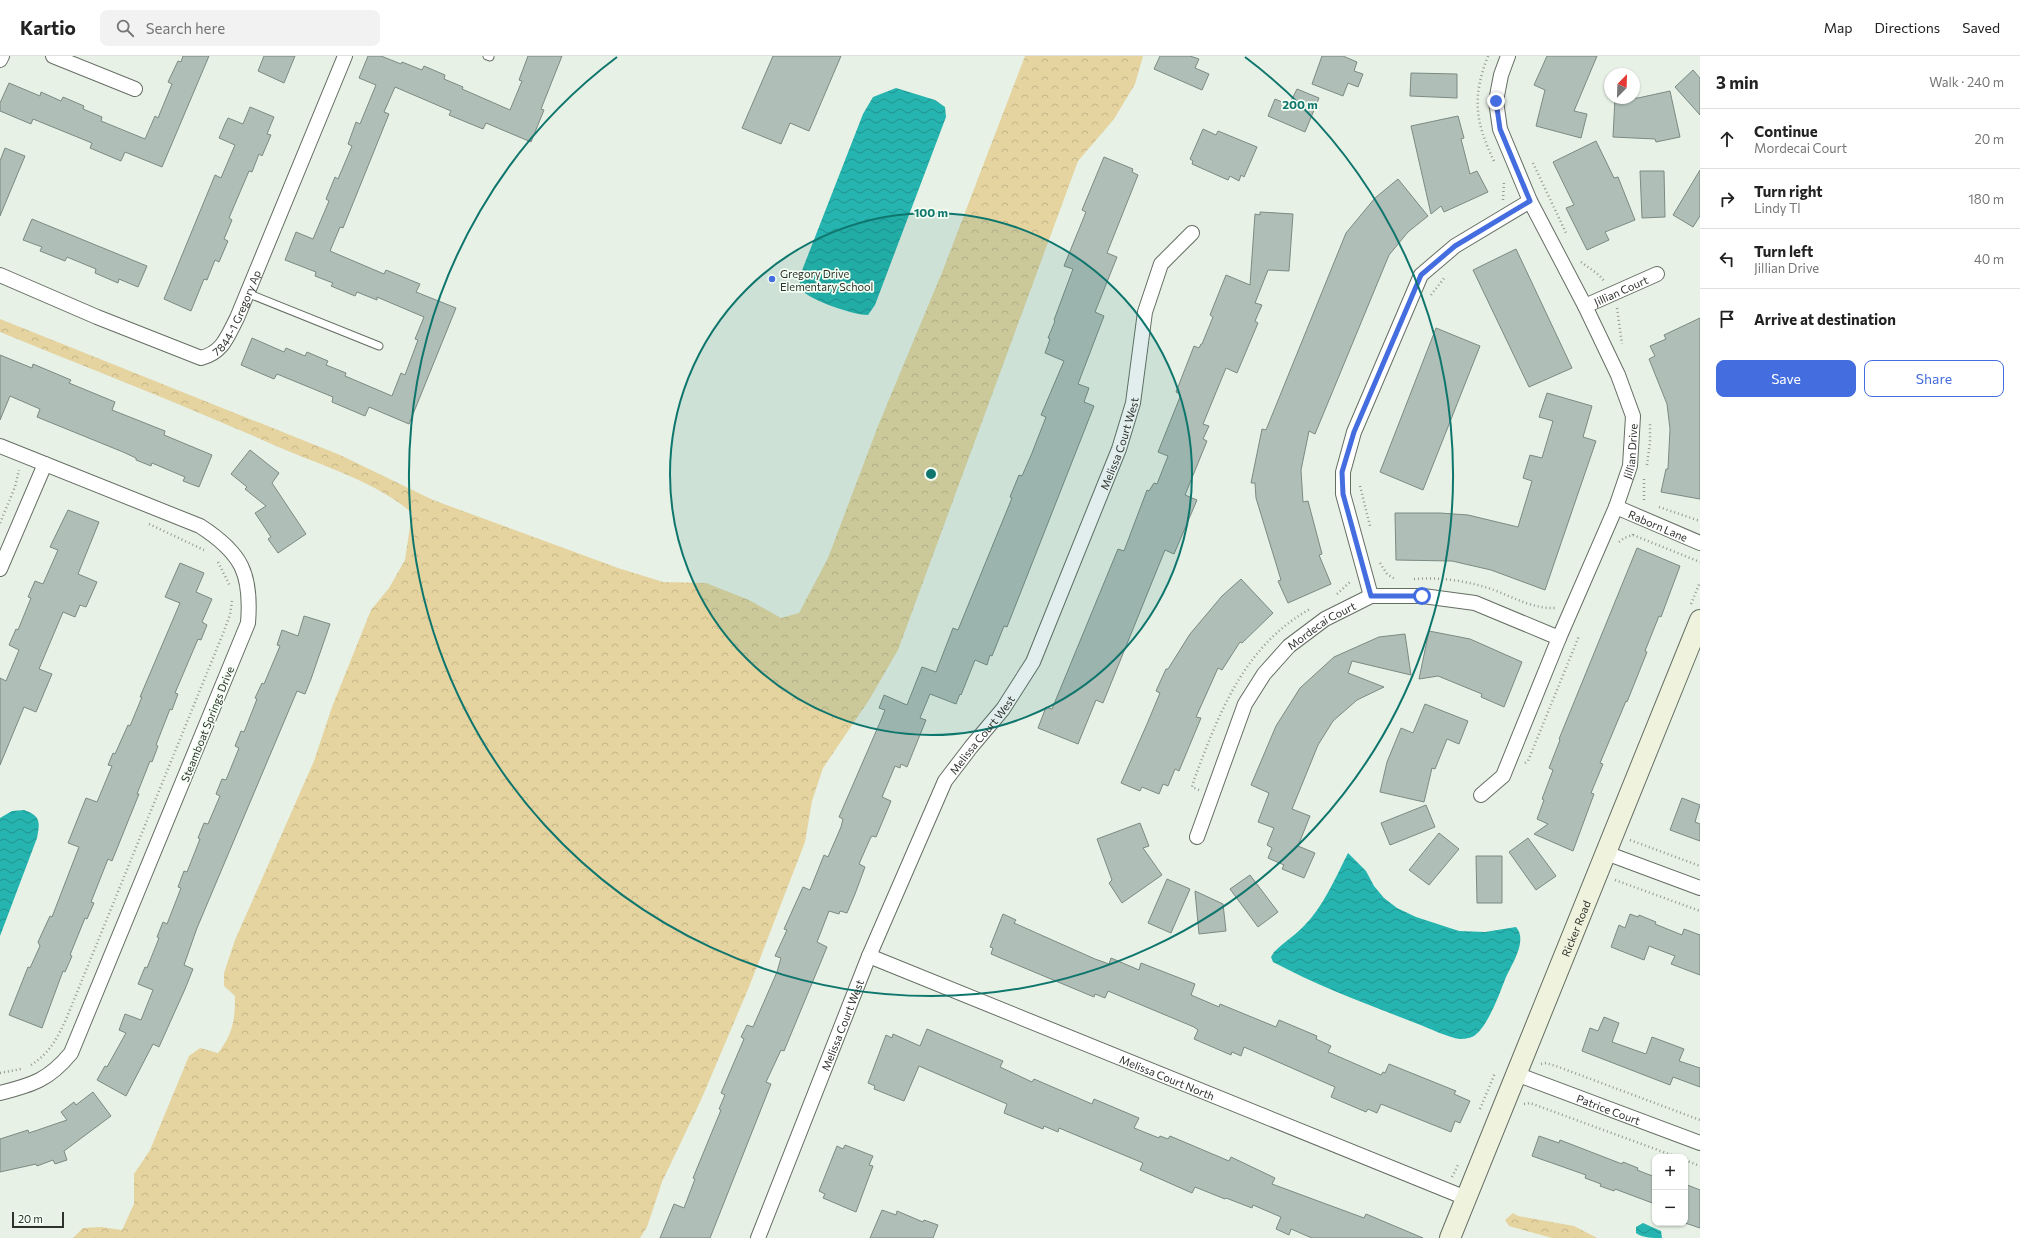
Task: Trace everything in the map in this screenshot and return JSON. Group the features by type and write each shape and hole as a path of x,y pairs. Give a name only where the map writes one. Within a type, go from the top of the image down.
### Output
{"street":[{"path":"0,60 2,56"},
{"path":"53,56 135,89"},
{"name":"7844-1 Gregory Ap","path":"0,275 97,317 201,358 212,355 224,343 247,293 345,56"},
{"name":"Jillian Drive","path":"1481,795 1502,776 1570,612 1616,507 1630,466 1633,416 1618,375 1585,306 1530,201 1500,129 1496,101 1501,75 1508,56"},
{"path":"1371,596 1343,494 1342,472 1354,432 1421,275 1455,246 1530,201"},
{"name":"Melissa Court West","path":"758,1238 869,956 945,781 1003,709 1033,662 1119,448 1133,402 1145,312 1161,264 1192,233"},
{"name":"Jillian Court","path":"1585,306 1657,274"},
{"name":"Steamboat Springs Drive","path":"0,446 200,526 221,540 236,558 247,578 250,599 248,623 72,1054 58,1069 33,1084 0,1093"},
{"path":"0,570 45,464"},
{"name":"Raborn Lane","path":"1616,507 1700,543"},
{"name":"Mordecai Court","path":"1197,837 1245,704 1264,674 1289,646 1325,619 1371,596 1422,596 1475,603 1559,638"},
{"name":"Ricker Road","path":"1450,1238 1516,1074 1612,855 1700,620"},
{"path":"1612,855 1700,888"},
{"name":"Melissa Court North","path":"869,956 1466,1198"},
{"name":"Patrice Court","path":"1516,1074 1700,1143"}],"lane":[{"path":"247,293 379,346"}],"path":[{"path":"1488,56 1480,76 1477,118 1481,133 1497,167"},
{"path":"1504,182 1503,199 1510,213"},
{"path":"1428,300 1448,273"},
{"path":"13,467 39,477"},
{"path":"0,523 15,486 19,470"},
{"path":"1360,482 1371,531"},
{"path":"1644,501 1651,504"},
{"path":"1659,506 1700,521"},
{"path":"144,522 205,550"},
{"path":"1633,536 1700,562"},
{"path":"1378,560 1387,574 1393,579 1401,580"},
{"path":"217,561 230,586 231,593"},
{"path":"1407,579 1442,579 1458,581 1494,590 1534,606 1545,609 1556,608 1570,612"},
{"path":"0,1073 27,1068 38,1060 56,1042 222,636 230,615 232,599"},
{"path":"1700,866 1626,839 1612,855 1611,878 1700,911"},
{"path":"1537,1060 1541,1064 1546,1063 1556,1066 1700,1120"},
{"path":"1520,1107 1524,1104 1530,1103 1669,1154"},
{"path":"1688,1161 1700,1166"}],"green space":[{"path":"1025,56 1143,56 1135,84 1114,119 1078,161 898,650 869,700 823,768 812,801 805,842 749,987 701,1100 662,1182 647,1227 640,1238 73,1238 83,1228 101,1227 122,1230 134,1204 134,1174 150,1150 189,1056 200,1048 218,1053 230,1033 234,1020 235,996 224,986 224,973 235,940 314,761 332,707 371,610 389,588 405,560 412,513 384,493 337,470 0,332 0,319 340,455 433,500 618,568 663,582 706,583 749,600 781,618 799,613 828,558 878,426 943,270"},
{"path":"1513,1213 1518,1216 1574,1226 1597,1238 1552,1238 1509,1226 1505,1220"}],"water":[{"path":"896,88 935,100 945,107 946,117 875,305 868,315 853,313 824,303 808,295 800,287 800,278 863,114 873,97"},
{"path":"24,810 30,812 36,817 39,828 37,838 0,936 0,818 12,811"},
{"path":"1348,853 1366,871 1374,886 1384,898 1397,908 1416,917 1459,931 1485,932 1516,927 1520,938 1518,952 1497,1001 1488,1019 1478,1033 1472,1037 1460,1039 1445,1035 1326,987 1273,962 1271,957 1274,952 1303,927 1317,911"},
{"path":"1643,1223 1661,1231 1662,1238 1645,1237 1636,1233 1636,1227"}],"building":[{"path":"183,56 209,56 162,167 125,152 121,161 90,148 92,143 33,119 31,124 0,111 0,103 9,83 40,96 41,92 61,101 63,97 84,106 83,109 102,117 101,121 145,139 155,116 158,118 172,84 168,82 178,61 181,62"},
{"path":"264,56 295,56 284,83 258,71"},
{"path":"368,56 381,56 422,70 424,66 445,75 444,79 463,87 462,89 510,110 522,81 519,80 528,56 562,56 541,109 544,110 531,142 486,123 483,129 449,115 451,111 395,87 384,112 389,114 343,228 340,227 330,251 384,274 386,270 420,284 416,292 456,308 409,424 369,407 365,416 332,402 333,397 277,374 274,379 241,365 252,338 284,352 286,348 305,356 307,352 328,361 326,365 346,373 345,376 392,396 401,373 405,375 418,340 415,339 424,317 377,297 377,300 357,292 355,296 331,286 333,283 315,276 316,272 285,260 296,232 313,239 329,201 326,199 335,177 338,179 352,146 348,144 356,122 360,124 376,85 359,78"},
{"path":"773,56 841,56 809,131 790,123 781,144 742,128"},
{"path":"1160,56 1190,56 1199,59 1195,68 1209,74 1202,90 1154,69"},
{"path":"1322,56 1343,56 1357,62 1354,71 1363,74 1358,87 1348,83 1343,96 1312,84"},
{"path":"1547,56 1597,56 1574,111 1587,114 1581,138 1536,126 1545,90 1534,85"},
{"path":"1693,70 1700,78 1700,115 1675,87"},
{"path":"1411,73 1457,74 1457,98 1410,96"},
{"path":"1297,89 1319,98 1305,132 1268,116 1275,99 1289,105"},
{"path":"1670,91 1680,137 1656,142 1655,139 1613,137 1615,104 1640,104 1640,98"},
{"path":"250,107 274,117 267,134 271,135 262,156 259,154 252,172 249,171 229,218 232,220 224,239 228,241 219,262 215,260 207,280 204,279 191,311 164,299 215,175 221,178 235,145 219,138 225,124 228,118 243,124"},
{"path":"1458,116 1464,138 1461,139 1470,174 1477,171 1488,192 1444,212 1441,206 1431,214 1411,126"},
{"path":"1203,129 1216,135 1218,131 1257,147 1244,177 1241,175 1239,181 1230,176 1228,180 1192,164 1193,161 1190,159"},
{"path":"1596,141 1614,178 1618,177 1635,220 1605,232 1609,240 1587,250 1566,208 1574,205 1553,162"},
{"path":"5,148 25,156 0,216 0,161"},
{"path":"1104,157 1133,169 1132,172 1138,175 1107,253 1117,257 1095,312 1104,316 1078,384 1089,388 1084,402 1094,406 1007,627 1004,626 992,656 990,655 987,665 975,660 956,704 930,694 920,718 926,720 907,767 901,764 900,768 895,766 882,797 891,801 876,837 872,836 870,839 859,864 865,867 855,894 847,913 840,911 839,914 829,911 817,942 827,947 784,1051 781,1050 766,1082 771,1084 710,1238 660,1238 674,1204 684,1208 695,1179 693,1178 721,1110 719,1109 725,1095 721,1093 744,1039 741,1037 747,1025 753,1027 777,972 781,958 775,956 787,930 784,929 803,887 810,890 824,855 828,857 841,827 843,819 839,817 885,710 879,708 884,695 907,705 922,667 936,672 953,628 958,630 1012,498 1010,497 1019,475 1022,476 1032,453 1046,417 1041,415 1064,361 1045,353 1050,339 1048,338 1055,321 1054,320 1073,269 1064,266 1086,212 1082,210"},
{"path":"1700,170 1700,216 1693,227 1673,215"},
{"path":"1640,171 1664,171 1665,217 1642,218"},
{"path":"1398,179 1428,216 1408,232 1389,255 1315,434 1309,431 1301,470 1303,502 1308,501 1322,554 1319,555 1331,584 1288,603 1278,581 1281,580 1256,498 1255,483 1251,483 1262,429 1266,430 1346,233 1375,198"},
{"path":"1260,212 1293,214 1289,271 1268,270 1255,303 1262,305 1255,321 1258,323 1237,373 1226,368 1203,424 1209,426 1203,439 1207,441 1185,495 1197,500 1174,554 1165,550 1103,703 1096,700 1078,744 1038,728 1046,707 1052,709 1118,549 1124,551 1147,490 1149,491 1154,483 1157,484 1168,456 1158,452 1180,397 1180,394 1176,392 1194,346 1199,348 1202,344 1213,317 1210,315 1226,275 1250,285 1255,214 1260,215"},
{"path":"32,219 147,266 138,287 119,279 118,283 95,273 96,269 67,257 65,261 40,251 42,247 23,240"},
{"path":"1516,249 1572,368 1529,387 1473,270"},
{"path":"1700,318 1700,499 1661,492 1666,469 1668,469 1670,429 1667,404 1649,359 1655,356 1650,346 1666,339 1664,335"},
{"path":"1436,328 1480,346 1423,490 1380,472"},
{"path":"0,355 32,368 33,364 71,380 69,383 115,402 112,410 165,431 164,435 212,455 199,487 183,481 185,477 152,463 151,466 136,460 136,458 123,452 37,417 40,409 10,396 0,420"},
{"path":"1547,393 1592,406 1583,437 1596,441 1545,590 1491,570 1452,561 1396,560 1395,513 1440,513 1468,515 1518,527 1532,481 1523,478 1530,455 1542,458 1553,421 1539,417"},
{"path":"250,450 279,473 272,483 306,534 278,553 268,539 271,537 255,513 266,506 245,489 247,487 231,474"},
{"path":"68,510 99,522 78,574 97,582 86,607 80,605 75,617 63,612 39,669 52,674 36,712 24,707 0,765 0,678 6,681 19,650 9,645 16,629 18,630 31,598 28,597 35,581 43,584 58,550 50,547"},
{"path":"1637,548 1680,566 1661,617 1659,616 1645,651 1647,652 1627,702 1626,701 1600,763 1603,764 1591,793 1594,794 1573,851 1534,834 1548,824 1537,819 1544,800 1542,799 1553,770 1549,768 1560,740 1559,739"},
{"path":"180,563 204,573 196,592 212,599 202,622 207,625 201,640 198,639 175,693 178,694 172,710 170,709 156,745 158,746 152,762 150,761 137,794 139,794 112,861 108,859 91,902 94,903 87,919 85,918 70,955 72,956 65,972 63,971 42,1028 9,1015 28,967 30,968 40,946 38,942 50,916 52,917 79,847 68,843 86,798 97,802 112,766 108,765 113,753 115,754 128,725 130,726 142,697 140,697 180,603 165,597"},
{"path":"1241,579 1273,613 1242,643 1240,642 1222,670 1218,668 1196,717 1201,718 1179,771 1175,769 1168,786 1163,784 1159,794 1142,787 1140,791 1121,783 1160,693 1156,691 1166,669 1168,669 1190,634 1222,596"},
{"path":"304,616 330,624 311,679 305,694 297,691 197,928 184,965 193,969 185,989 159,1047 153,1044 126,1096 97,1080 105,1066 107,1067 126,1033 119,1030 125,1014 141,1020 153,990 138,984 145,967 147,968 159,938 157,937 163,922 167,924 181,888 178,887 184,871 187,872 200,839 198,838 204,823 208,824 220,796 216,794 222,779 226,780 239,748 235,746 241,731 244,732 257,699 255,698 262,683 264,684 280,646 277,645 282,630 298,636"},
{"path":"1429,631 1470,639 1522,662 1504,707 1481,697 1482,694 1438,676 1419,679"},
{"path":"1405,634 1411,675 1352,661 1348,673 1384,687 1357,700 1333,721 1318,745 1292,809 1310,816 1298,846 1315,853 1304,878 1282,869 1284,865 1268,858 1272,848 1267,845 1274,828 1258,822 1269,793 1251,785 1276,726 1300,688 1334,657 1379,637"},
{"path":"1425,704 1468,721 1459,744 1447,739 1435,769 1432,768 1424,802 1380,792 1387,762 1401,728 1413,733"},
{"path":"1682,798 1700,805 1695,822 1700,824 1700,841 1670,830"},
{"path":"1426,805 1435,827 1390,845 1381,823"},
{"path":"1140,823 1149,846 1143,848 1162,875 1122,903 1109,883 1112,880 1097,839"},
{"path":"1439,833 1459,849 1429,885 1409,870"},
{"path":"1528,838 1556,876 1536,890 1509,852"},
{"path":"1476,856 1502,856 1502,903 1477,903"},
{"path":"1250,875 1278,912 1258,927 1230,889"},
{"path":"1167,879 1190,889 1171,933 1148,923"},
{"path":"1195,891 1223,904 1226,931 1199,934"},
{"path":"1003,914 1016,920 1014,923 1095,959 1109,964 1111,958 1139,970 1141,963 1195,984 1191,995 1219,1007 1220,1004 1276,1027 1279,1020 1317,1036 1316,1039 1331,1046 1328,1052 1381,1075 1383,1072 1385,1073 1389,1064 1456,1091 1454,1094 1470,1101 1460,1123 1455,1121 1451,1132 1381,1104 1377,1113 1368,1109 1366,1112 1331,1097 1335,1087 1244,1047 1241,1056 1232,1052 1231,1055 1194,1039 1198,1030 1194,1027 1108,991 1105,998 1095,994 1094,997 991,954 993,948 990,947"},
{"path":"1630,914 1638,917 1639,915 1656,922 1655,924 1682,935 1684,929 1700,935 1700,975 1671,964 1675,956 1649,946 1644,960 1611,947 1619,925 1625,928"},
{"path":"1604,1017 1619,1023 1612,1042 1646,1054 1652,1037 1684,1049 1679,1061 1700,1068 1700,1087 1673,1077 1670,1085 1582,1051 1590,1028 1598,1031"},
{"path":"927,1029 1003,1061 1000,1067 1032,1082 1034,1079 1092,1104 1094,1099 1139,1118 1134,1128 1159,1138 1160,1136 1168,1139 1170,1136 1229,1161 1231,1157 1275,1178 1272,1184 1364,1218 1366,1214 1423,1238 1312,1238 1291,1229 1289,1235 1276,1229 1281,1217 1253,1205 1252,1208 1195,1187 1192,1193 1140,1170 1143,1163 1059,1128 1058,1132 1044,1126 1043,1129 1004,1113 1007,1104 919,1066 904,1101 874,1089 875,1086 868,1083 886,1035 892,1038 893,1034 920,1046"},
{"path":"93,1092 111,1116 64,1151 67,1160 55,1164 53,1160 37,1166 36,1164 0,1172 0,1139 28,1130 29,1133 67,1120 61,1112 74,1102 76,1105"},
{"path":"1539,1136 1559,1143 1560,1140 1622,1164 1623,1162 1652,1176 1652,1203 1615,1189 1614,1191 1600,1186 1601,1184 1585,1178 1586,1175 1532,1156"},
{"path":"845,1145 873,1156 869,1165 873,1166 856,1212 823,1198 825,1194 819,1191 837,1146 843,1149"},
{"path":"1688,1185 1700,1190 1700,1228 1688,1224"},
{"path":"882,1210 896,1215 897,1211 923,1222 924,1220 938,1225 933,1238 870,1238"}],"place":[{"name":"Gregory Drive Elementary School","path":"772,279"}],"route":[{"path":"1422,596 1371,596 1343,494 1342,472 1354,432 1421,275 1455,246 1530,201 1500,129 1496,101"}]}
